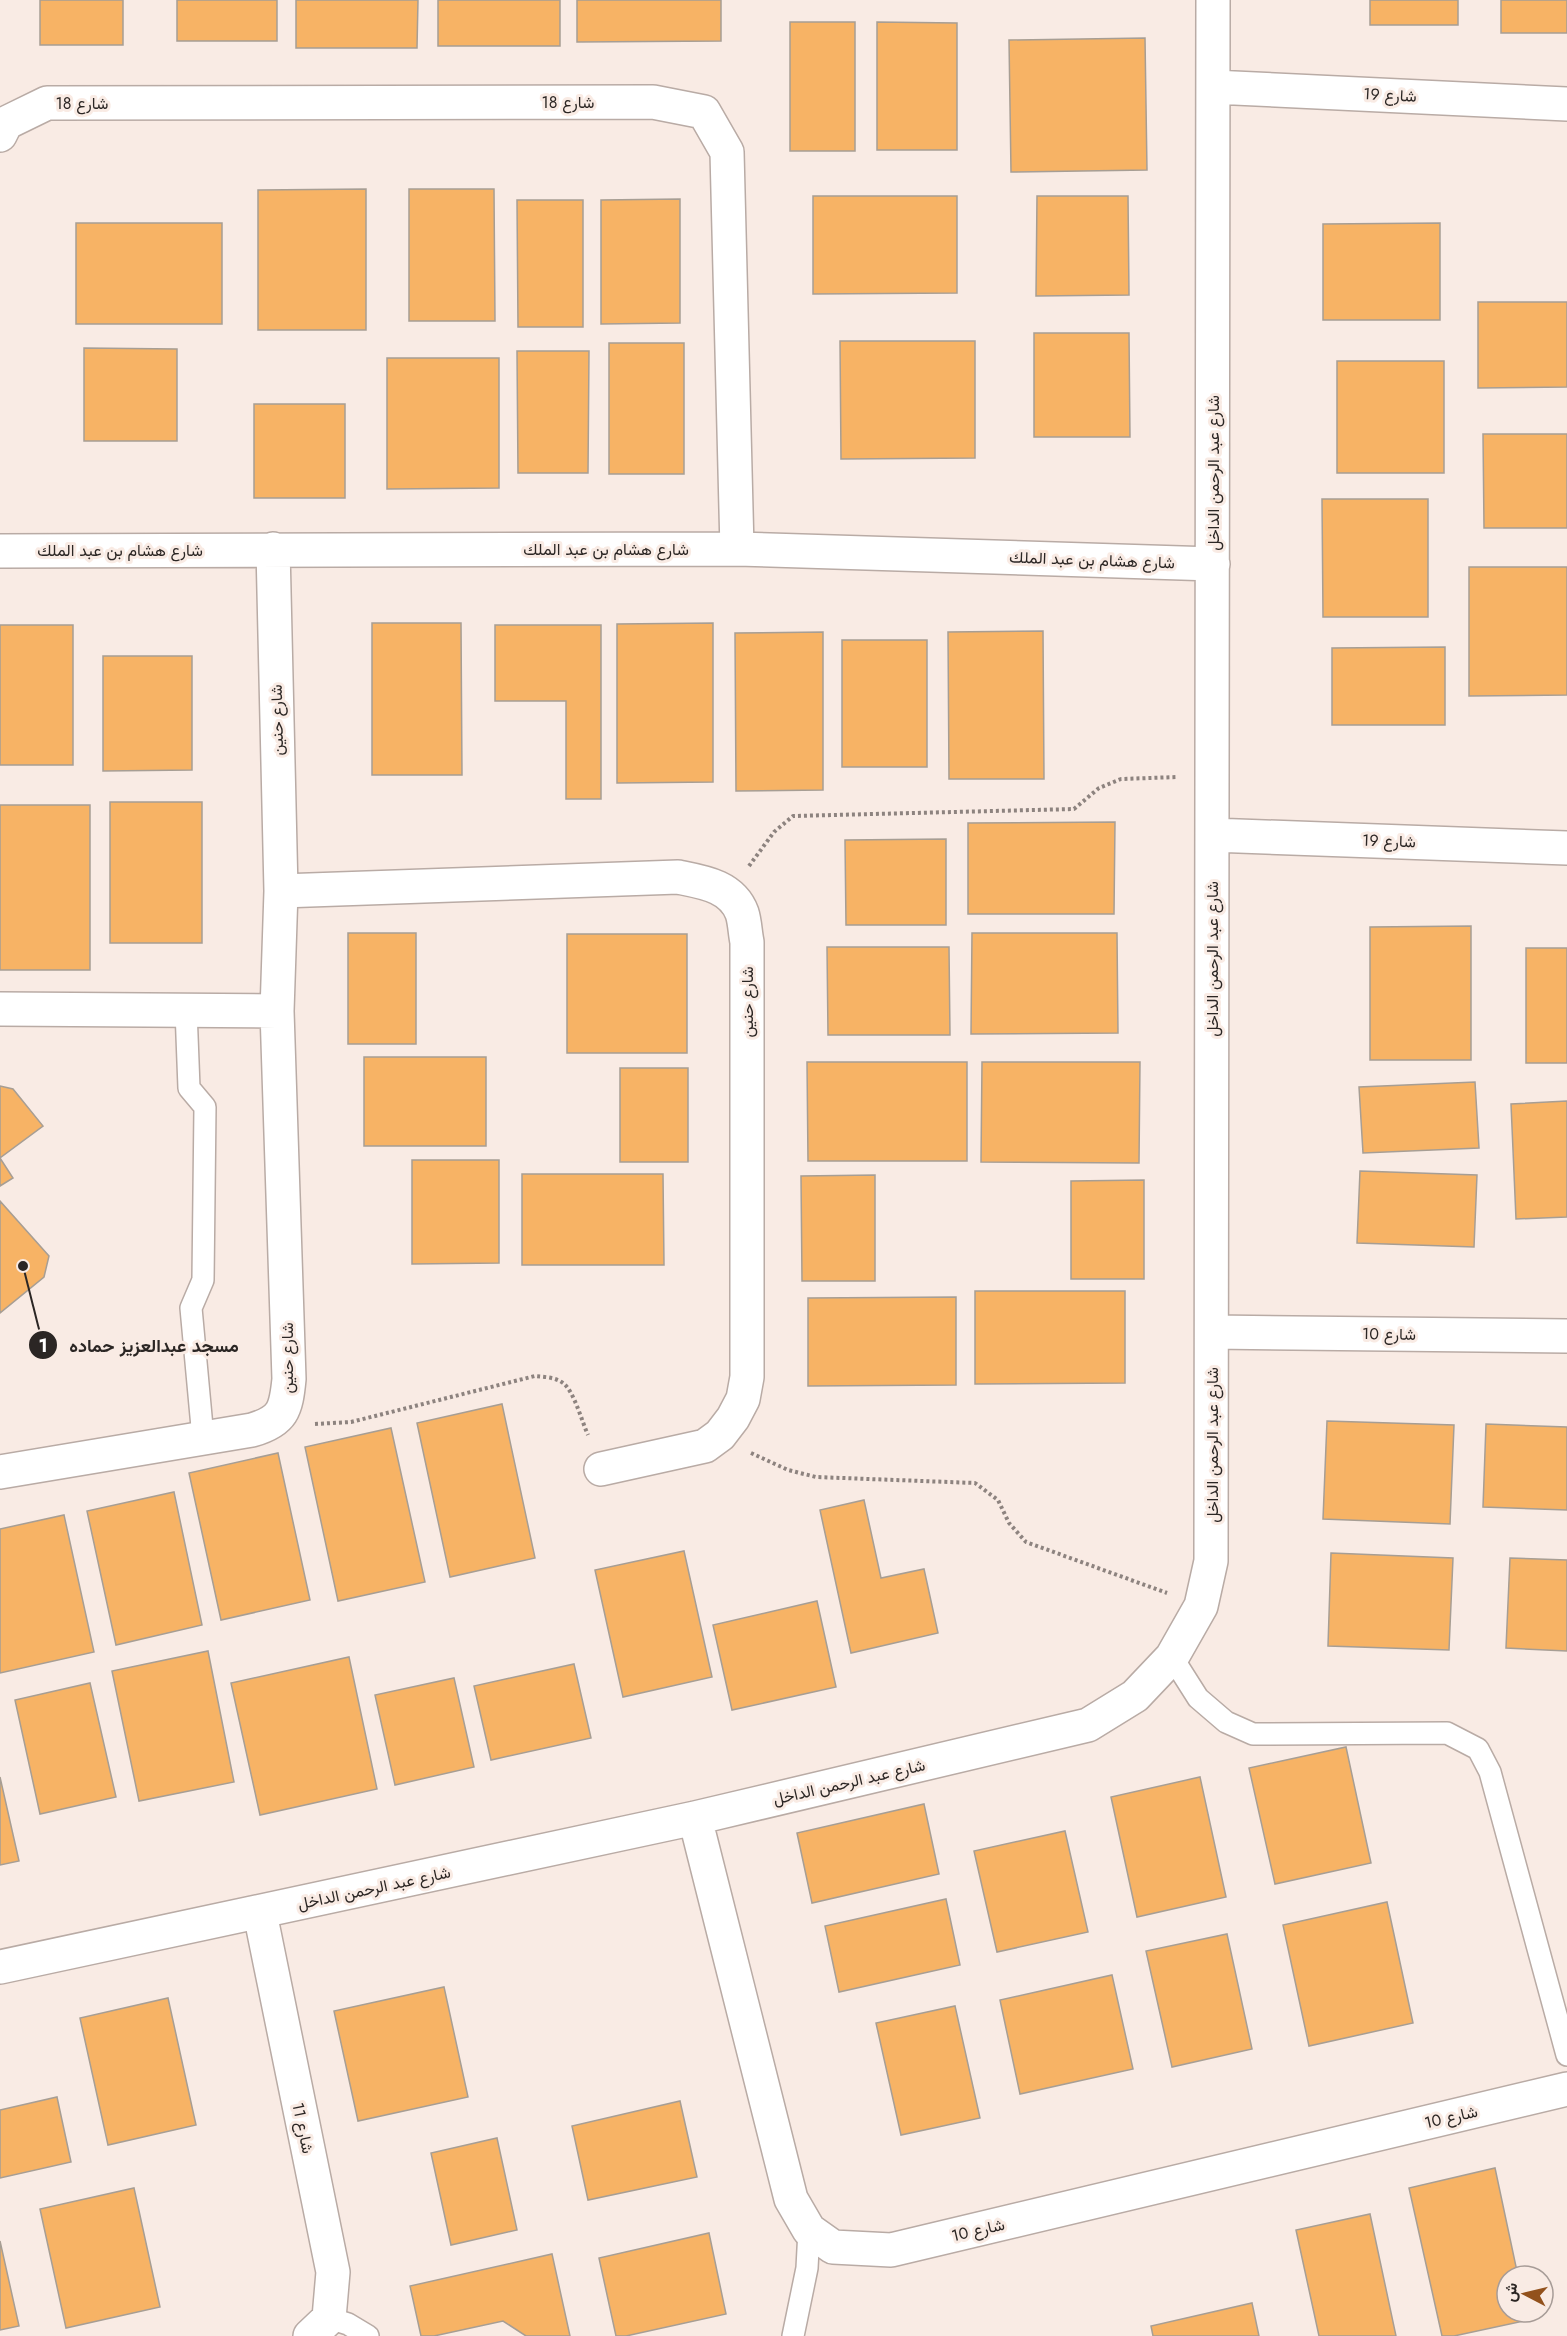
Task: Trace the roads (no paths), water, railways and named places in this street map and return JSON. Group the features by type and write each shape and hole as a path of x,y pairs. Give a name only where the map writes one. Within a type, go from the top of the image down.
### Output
{"street":[{"name":"شارع عبد الرحمن الداخل","path":"0,1967 695,1818 1088,1725 1135,1696 1172,1657 1201,1606 1211,1561 1213,0"},
{"name":"شارع 19","path":"1213,87 1567,104"},
{"name":"شارع 18","path":"0,135 6,123 46,104 653,102 704,112 727,152 737,549"},
{"name":"شارع حنين","path":"0,1472 252,1430 268,1426 279,1418 286,1403 289,1379 277,1011 281,891 273,549"},
{"name":"شارع هشام بن عبد الملك","path":"0,551 737,549 1213,564"},
{"name":"شارع 19","path":"1212,835 1567,848"},
{"name":"شارع حنين","path":"281,891 678,877 727,891 742,912 747,942 747,1377 743,1398 733,1418 720,1435 705,1446 601,1469"},
{"path":"0,1009 277,1011"},
{"name":"شارع 10","path":"1212,1332 1567,1336"},
{"name":"شارع 10","path":"695,1818 791,2199 809,2230 833,2247 891,2250 1567,2089"},
{"name":"شارع 11","path":"260,1913 333,2272 320,2327"}],"lane":[{"path":"186,1010 189,1088 206,1107 203,1280 191,1308 203,1438"},
{"path":"1172,1657 1198,1698 1226,1722 1253,1734 1447,1733 1478,1749 1490,1772 1567,2055"},
{"path":"793,2336 807,2268 809,2230"},
{"path":"320,2327 348,2324 368,2336"}],"place":[{"name":"مسجد عبدالعزيز حماده","path":"23,1266"}]}
